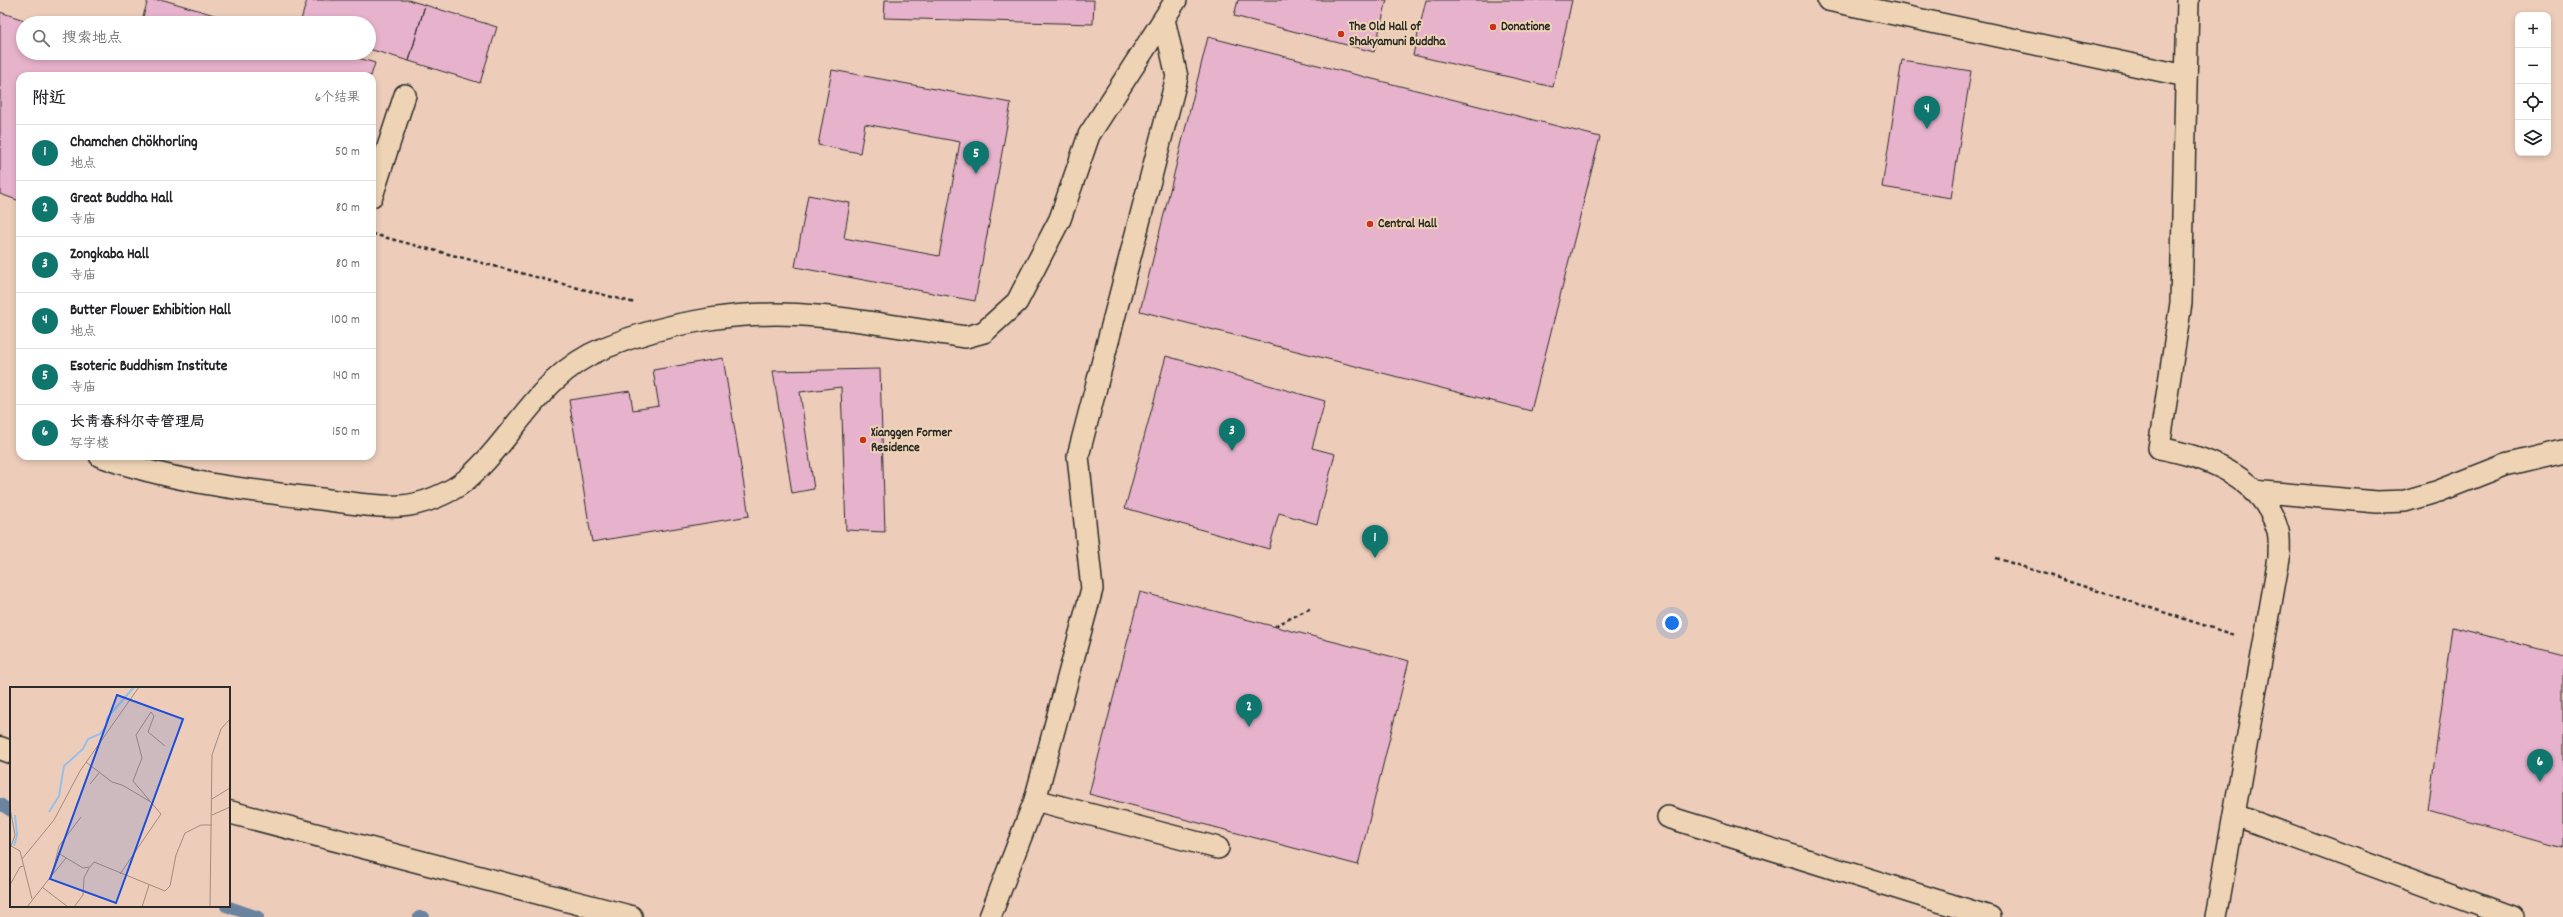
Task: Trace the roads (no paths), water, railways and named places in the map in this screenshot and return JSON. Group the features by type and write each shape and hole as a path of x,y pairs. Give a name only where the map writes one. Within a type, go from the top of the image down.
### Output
{"street":[{"path":"0,748 10,752"},
{"path":"230,812 631,917"}],"lane":[{"path":"111,460 140,471 213,486 402,506 428,500 463,482 485,462 545,388 570,366 603,348 656,331 701,321 778,314 817,316 966,337 976,335 990,327 1017,302 1060,219 1089,135 1176,0"},
{"path":"1828,0 2186,76"},
{"path":"2188,0 2181,303 2159,448 2188,454 2208,461 2233,473 2253,491 2271,512 2278,532 2279,558 2265,645 2216,917"},
{"path":"990,917 1035,800 1092,589 1078,456 1177,77 1164,19"},
{"path":"376,184 405,94"},
{"path":"2253,491 2377,502 2405,501 2439,491 2505,465 2563,451"},
{"path":"1035,800 1218,848"},
{"path":"2235,815 2512,917"},
{"path":"1668,817 1990,917"}],"waterway":[{"path":"0,804 10,810"},
{"path":"229,907 258,917"},
{"path":"419,917 424,917"}],"place":[{"name":"Donatione","path":"1493,27"},
{"name":"The Old Hall of Shakyamuni Buddha","path":"1341,34"},
{"name":"Butter Flower Exhibition Hall","path":"1927,129"},
{"name":"Esoteric Buddhism Institute","path":"976,174"},
{"name":"Central Hall","path":"1370,224"},
{"name":"Xianggen Former Residence","path":"863,440"},
{"name":"Zongkaba Hall","path":"1232,451"},
{"name":"Chamchen Chökhorling","path":"1375,558"},
{"name":"Great Buddha Hall","path":"1249,727"},
{"name":"长青春科尔寺管理局","path":"2540,782"}]}
